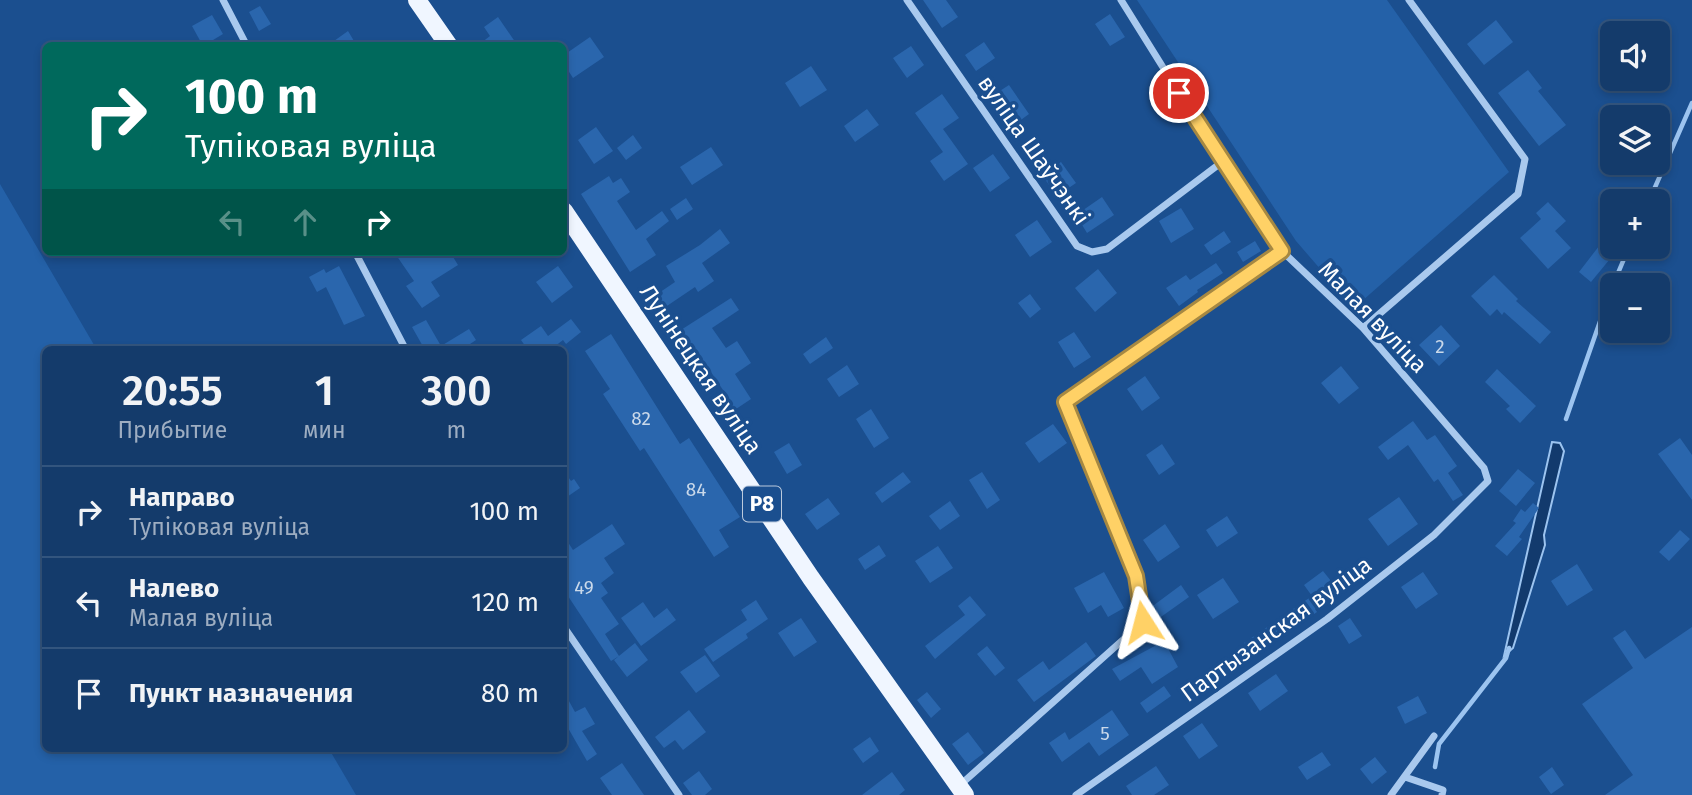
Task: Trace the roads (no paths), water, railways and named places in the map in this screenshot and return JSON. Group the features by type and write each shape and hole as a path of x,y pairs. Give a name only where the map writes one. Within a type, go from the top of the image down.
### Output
{"main road":[{"path":"417,0 446,42"},
{"name":"Лунінецкая вуліца","path":"567,215 811,578 961,791"}],"street":[{"path":"223,0 245,42"},
{"name":"вуліца Шаўчэнкі","path":"907,0 1077,246 1092,252 1107,249 1222,162"},
{"name":"Малая вуліца","path":"1121,0 1222,162 1282,251 1363,328 1484,468 1488,481"},
{"path":"1363,328 1518,194 1525,159 1409,0"},
{"path":"961,791 1143,622 1136,576 1065,402 1282,251"},
{"path":"357,256 404,346"},
{"name":"Партызанская вуліца","path":"1076,795 1326,619 1434,535 1488,481"},
{"path":"567,631 679,795"},
{"path":"1391,795 1434,736"},
{"path":"1405,777 1443,790 1442,795"}],"waterway":[{"path":"1654,189 1692,103"},
{"path":"1618,273 1624,259"},
{"path":"1566,419 1600,321"},
{"path":"1435,767 1439,744 1506,658 1509,648"}]}
